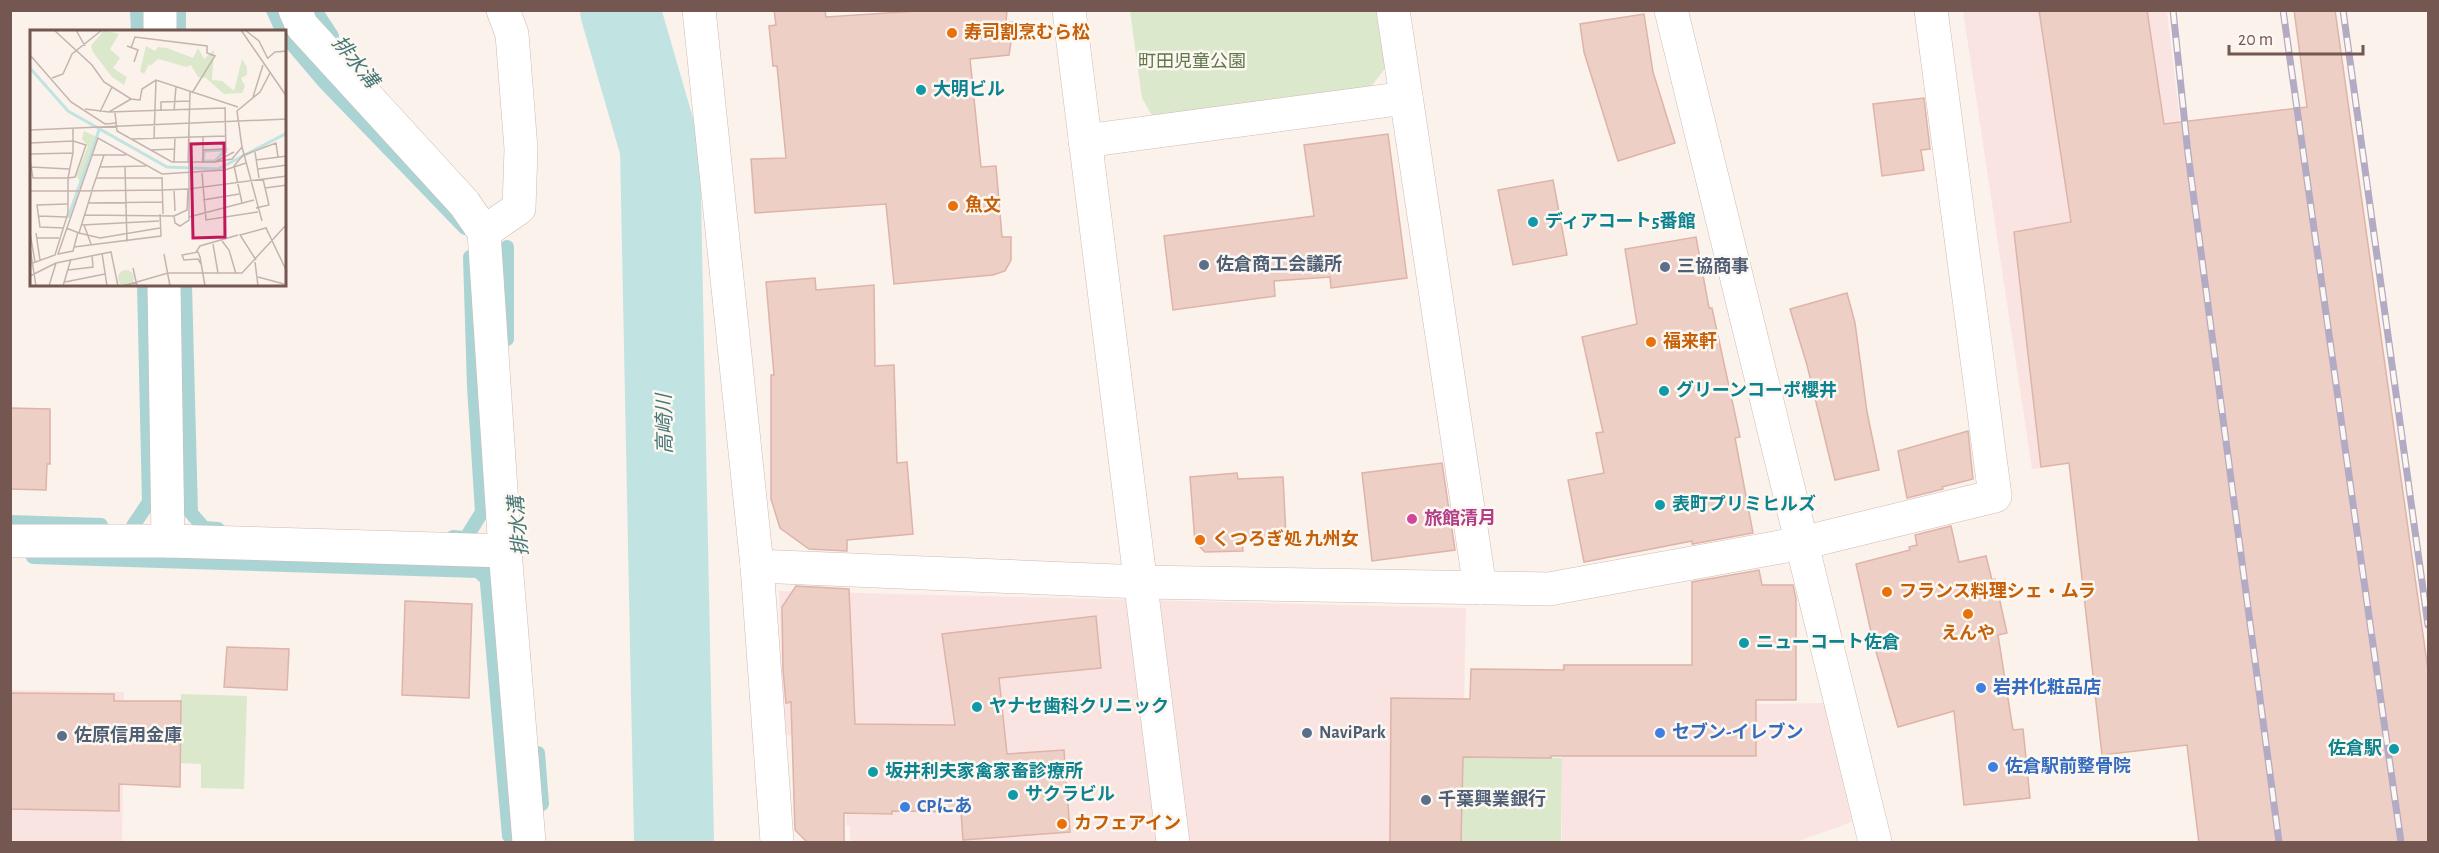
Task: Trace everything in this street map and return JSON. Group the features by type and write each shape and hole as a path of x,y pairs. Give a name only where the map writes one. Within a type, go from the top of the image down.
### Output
{"street":[{"path":"160,10 160,30"},
{"path":"295,10 302,26 464,203 484,232 529,843"},
{"path":"484,232 519,208 521,149 512,34 503,10"},
{"path":"699,10 757,566 777,843"},
{"path":"1069,10 1173,843"},
{"path":"1393,10 1480,588"},
{"path":"1671,10 1875,843"},
{"path":"757,566 1141,582 1549,589 1802,543 1995,496 1931,10"},
{"path":"1085,141 1406,98"},
{"path":"164,286 168,541"},
{"path":"10,541 168,541 506,551"}],"shaded area":[{"path":"1963,11 2167,11 2218,444 2032,469"},
{"path":"779,591 1466,608 1461,842 850,842 850,826 846,825 848,738 784,735"},
{"path":"1562,664 1689,664 1689,705 1825,703 1852,822 1796,842 1562,842"},
{"name":"佐原信用金庫","path":"11,690 124,692 122,842 11,842"}],"green space":[{"name":"町田児童公園","path":"1130,11 1378,11 1387,66 1369,89 1154,119 1142,98"},
{"path":"181,694 247,696 244,789 201,788 201,764 180,763"},
{"path":"1463,757 1562,758 1561,842 1461,842"}],"building":[{"path":"774,10 825,10 826,17 932,10 1007,10 1006,22 1014,22 1009,55 970,59 981,167 996,166 1002,237 1011,237 1011,260 1005,271 993,275 894,284 886,204 755,213 751,159 786,158 777,66 773,66 769,26 776,25"},
{"path":"2039,10 2147,10 2164,124 2307,107 2294,10 2335,10 2428,670 2428,843 2199,843 2187,745 2102,755 2069,463 2041,467 2014,232 2071,222"},
{"path":"1644,14 1653,72 1675,143 1618,161 1584,52 1580,24"},
{"path":"1924,98 1930,149 1921,150 1924,170 1882,176 1873,104"},
{"path":"1388,134 1407,278 1331,288 1330,277 1274,281 1275,296 1173,310 1164,236 1314,216 1304,145"},
{"name":"ディアコート5番館","path":"1553,180 1567,255 1513,265 1498,190"},
{"path":"1696,237 1709,308 1712,308 1740,437 1735,438 1753,533 1692,544 1692,541 1584,562 1568,480 1604,473 1596,433 1603,432 1582,337 1637,324 1625,249"},
{"path":"815,278 816,290 874,285 875,366 894,365 897,463 907,462 913,534 847,540 847,551 809,549 780,528 771,499 771,375 774,375 766,282"},
{"path":"1847,293 1855,323 1867,412 1879,470 1835,480 1807,365 1790,309"},
{"path":"10,408 50,409 50,464 47,464 46,490 10,489"},
{"path":"1968,431 1973,479 1907,498 1898,451"},
{"name":"旅館清月","path":"1442,463 1455,550 1372,561 1362,473"},
{"path":"1237,473 1238,479 1283,477 1286,536 1242,538 1243,551 1205,552 1195,542 1190,477"},
{"path":"1951,526 1959,562 1986,556 1992,580 1995,579 2007,633 1998,635 2013,730 2023,729 2030,798 1964,805 1954,711 1898,727 1873,641 1856,564 1910,550 1909,547 1917,545 1915,535"},
{"path":"1759,570 1762,585 1793,585 1796,599 1796,700 1756,700 1756,756 1463,757 1461,843 1390,843 1391,698 1470,699 1471,669 1564,670 1564,665 1692,665 1692,582"},
{"path":"796,586 849,589 855,724 955,725 942,634 1096,616 1101,668 999,678 1007,754 1064,750 1070,832 963,840 961,812 844,813 844,843 808,843 795,830 791,702 786,703 783,669 782,607"},
{"path":"405,601 472,604 469,698 402,695"},
{"path":"227,647 289,649 287,690 224,687"},
{"name":"佐原信用金庫","path":"10,693 114,694 114,701 181,701 180,787 119,784 119,811 10,809"}],"waterway":[{"name":"排水溝","path":"137,10 138,30"},
{"name":"排水溝","path":"179,10 179,30"},
{"name":"排水溝","path":"273,10 282,30"},
{"name":"排水溝","path":"315,10 332,36"},
{"name":"高崎川","path":"620,10 660,148 674,842"},
{"name":"排水溝","path":"286,37 325,83 465,228"},
{"name":"排水溝","path":"507,247 507,339"},
{"name":"排水溝","path":"453,537 466,538 482,512 474,386 470,257"},
{"name":"排水溝","path":"133,526 149,502 144,286"},
{"name":"排水溝","path":"185,286 191,513 204,528 218,529"},
{"name":"排水溝","path":"10,522 101,525"},
{"name":"排水溝","path":"33,557 478,571 487,579"},
{"name":"排水溝","path":"486,572 509,836"},
{"name":"排水溝","path":"538,753 542,804"}],"railway":[{"path":"2173,10 2188,154 2279,842"},
{"path":"2283,10 2401,842"},
{"path":"2343,10 2428,625"}],"place":[{"name":"寿司割烹むら松","path":"952,33"},
{"name":"大明ビル","path":"921,90"},
{"name":"魚文","path":"953,206"},
{"name":"ディアコート5番館","path":"1533,222"},
{"name":"佐倉商工会議所","path":"1204,265"},
{"name":"三協商事","path":"1665,267"},
{"name":"福来軒","path":"1651,342"},
{"name":"グリーンコーポ櫻井","path":"1664,391"},
{"name":"表町プリミヒルズ","path":"1660,505"},
{"name":"旅館清月","path":"1412,519"},
{"name":"くつろぎ処 九州女","path":"1200,540"},
{"name":"フランス料理シェ・ムラ","path":"1887,592"},
{"name":"えんや","path":"1968,614"},
{"name":"ニューコート佐倉","path":"1744,643"},
{"name":"岩井化粧品店","path":"1981,688"},
{"name":"ヤナセ歯科クリニック","path":"977,707"},
{"name":"NaviPark","path":"1307,733"},
{"name":"セブン-イレブン","path":"1660,733"},
{"name":"佐原信用金庫","path":"62,736"},
{"name":"佐倉駅","path":"2394,749"},
{"name":"佐倉駅前整骨院","path":"1993,767"},
{"name":"坂井利夫家禽家畜診療所","path":"873,772"},
{"name":"サクラビル","path":"1013,795"},
{"name":"千葉興業銀行","path":"1426,800"},
{"name":"CPにあ","path":"905,807"},
{"name":"カフェアイン","path":"1062,824"}]}
